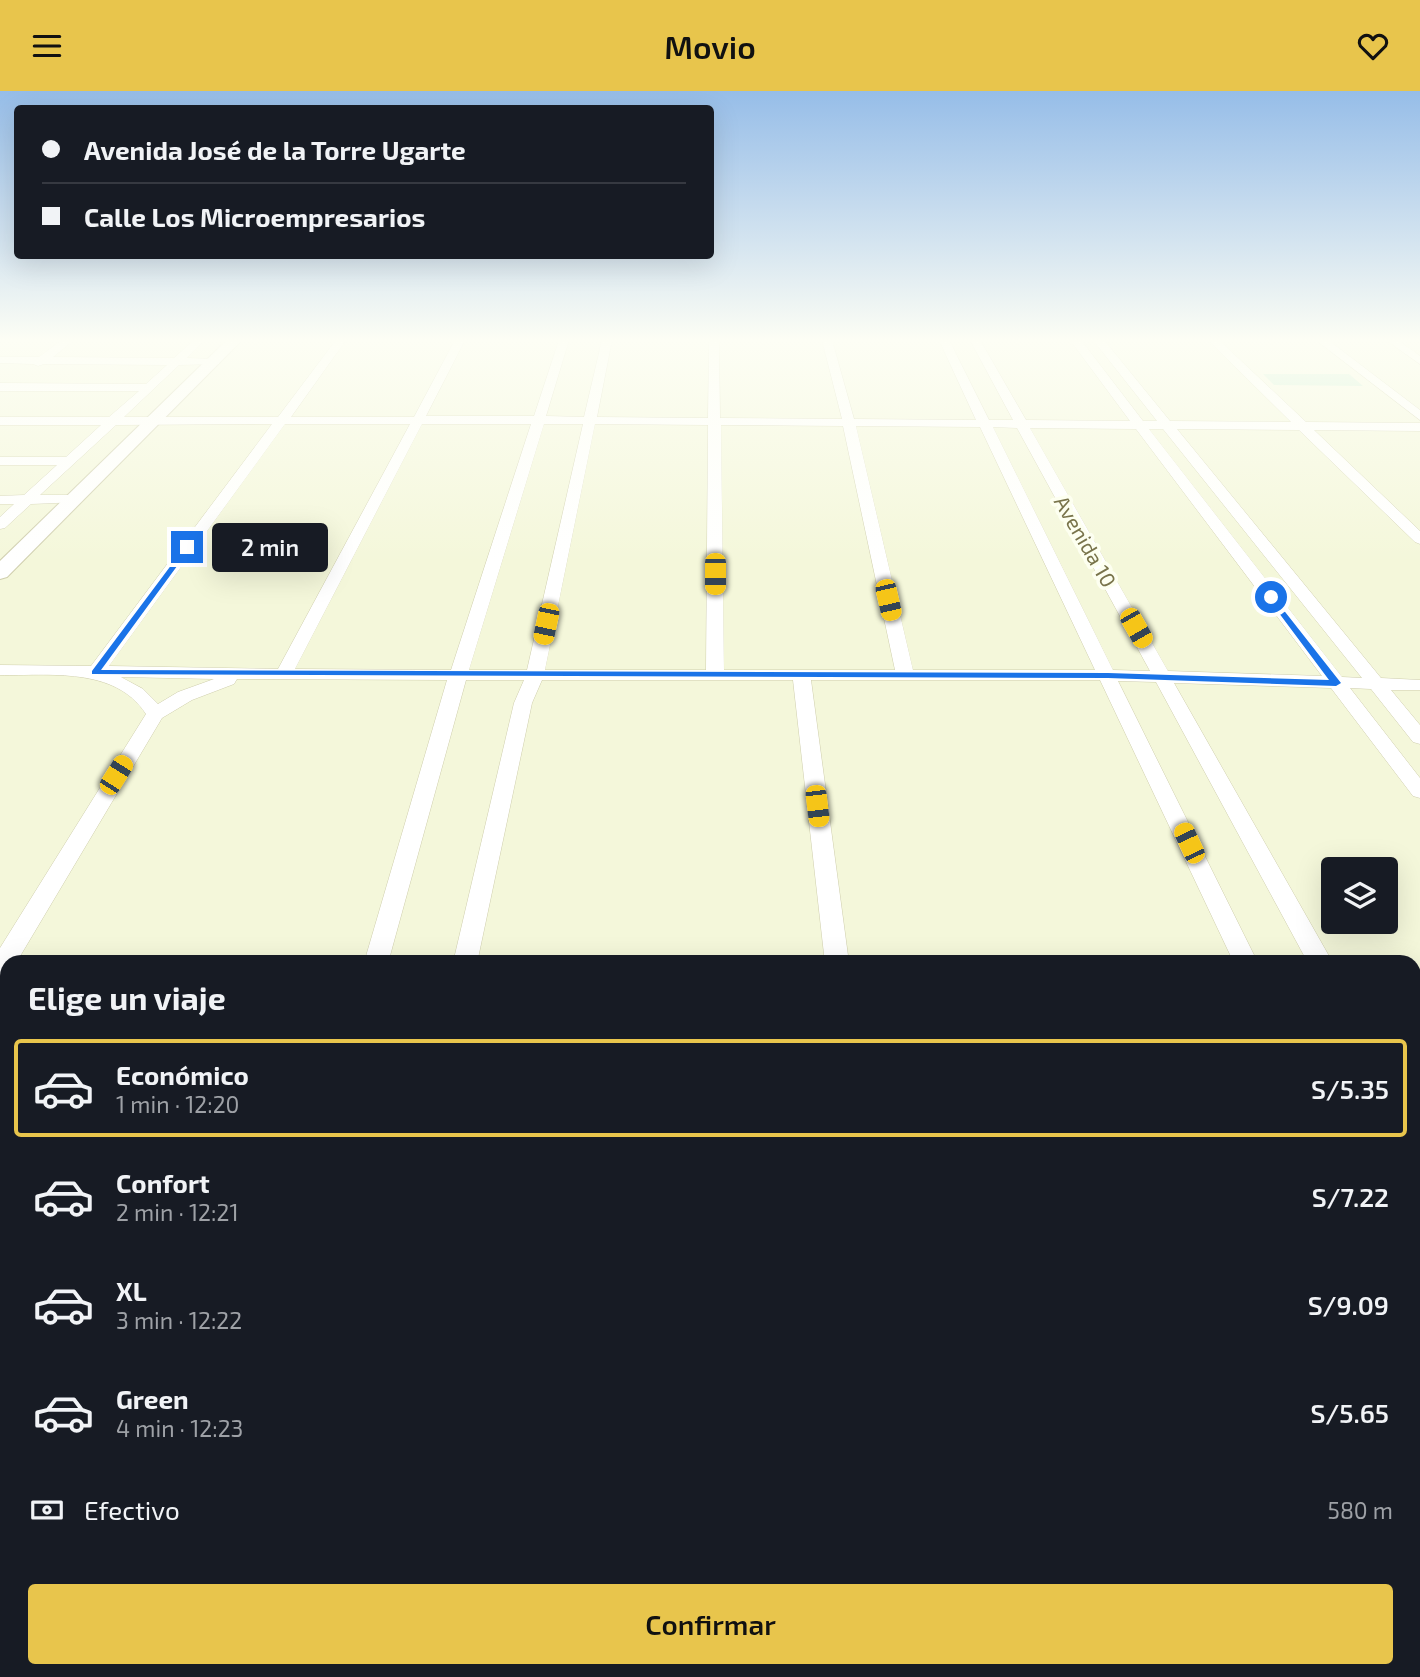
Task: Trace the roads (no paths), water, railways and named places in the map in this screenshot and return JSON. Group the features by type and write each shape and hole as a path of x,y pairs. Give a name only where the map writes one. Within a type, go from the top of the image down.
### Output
{"street":[{"path":"0,525 119,414"},
{"path":"1,570 162,414"},
{"path":"95,673 284,414"},
{"path":"284,674 420,414"},
{"path":"378,955 458,675 541,414"},
{"path":"468,955 523,703 535,675 591,414"},
{"path":"715,414 715,675"},
{"path":"847,414 905,675"},
{"name":"Avenida 10","path":"981,414 1242,955"},
{"name":"Avenida 10","path":"1015,414 1164,677 1317,955"},
{"path":"1132,414 1420,792"},
{"path":"1158,414 1420,738"},
{"path":"1290,414 1420,539"},
{"path":"0,421 539,420 1420,427"},
{"path":"0,461 68,461"},
{"path":"0,500 75,499"},
{"path":"0,670 458,675 1108,675 1420,685"},
{"path":"95,673 134,689 147,700 155,714"},
{"path":"8,955 155,714 185,696 232,678 284,674"},
{"path":"801,675 836,955"}]}
